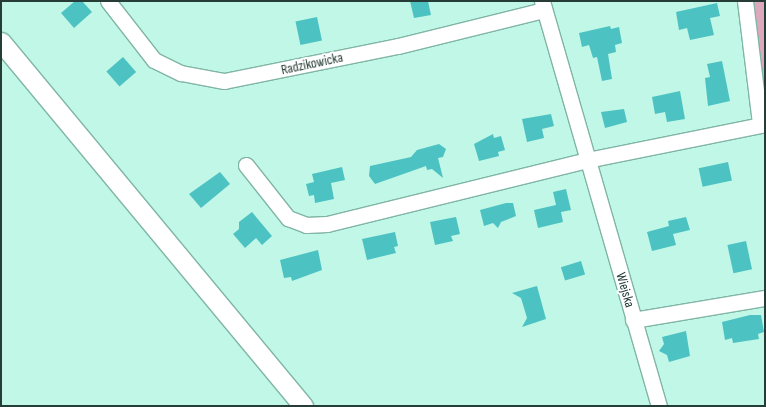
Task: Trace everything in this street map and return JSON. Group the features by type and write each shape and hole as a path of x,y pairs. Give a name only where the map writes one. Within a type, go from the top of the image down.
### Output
{"street":[{"name":"Radzikowicka","path":"108,1 154,60 181,74 224,81 398,46 543,6"},
{"path":"246,165 288,218 306,224 327,224 587,160 763,124 745,1"},
{"name":"Wiejska","path":"543,6 633,320 765,298"},
{"path":"1,42 303,406"},
{"path":"633,320 659,406"}],"shaded area":[{"path":"754,1 765,1 764,107"}],"building":[{"path":"75,1 82,1 92,12 74,28 61,13"},
{"path":"410,1 428,1 431,15 414,18"},
{"path":"717,3 720,16 710,18 714,35 690,40 687,28 679,30 676,12"},
{"path":"317,17 322,40 300,45 295,22"},
{"path":"610,26 611,29 619,27 622,43 615,45 616,52 608,54 612,79 602,81 597,57 593,58 589,45 582,47 579,33"},
{"path":"123,57 136,72 120,87 106,71"},
{"path":"722,61 730,101 708,106 705,78 710,77 707,64"},
{"path":"680,91 685,119 667,122 665,112 655,114 652,97"},
{"path":"624,109 627,122 605,128 601,112"},
{"path":"551,114 554,126 542,129 544,138 527,142 522,119"},
{"path":"493,134 494,138 501,136 505,150 498,152 499,156 479,161 474,144"},
{"path":"439,144 446,149 443,157 438,158 443,178 432,169 427,170 426,166 375,184 369,176 370,166 411,157 417,150"},
{"path":"728,162 732,181 703,187 699,168"},
{"path":"342,167 345,180 331,183 334,199 315,203 314,195 309,196 306,184 314,182 312,174"},
{"path":"220,172 230,184 201,208 189,194"},
{"path":"566,189 571,210 561,212 563,222 538,228 534,210 556,205 553,192"},
{"path":"513,203 516,216 501,222 498,228 493,223 484,226 480,210"},
{"path":"252,212 272,236 262,245 256,238 245,248 233,234 239,229 239,222"},
{"path":"456,217 460,234 451,236 453,241 435,245 430,222"},
{"path":"686,217 690,230 673,234 676,245 652,251 647,232 669,226 668,221"},
{"path":"395,232 398,246 394,247 396,253 367,260 362,239"},
{"path":"746,241 752,269 733,273 727,245"},
{"path":"318,250 322,270 292,281 291,277 284,278 280,260"},
{"path":"581,261 585,274 565,281 561,267"},
{"path":"537,286 546,319 522,327 527,318 521,298 512,293"},
{"path":"750,315 761,315 764,332 758,334 759,339 733,343 732,338 725,340 722,322"},
{"path":"686,331 690,356 669,362 667,355 659,351 664,344 662,337"}]}
